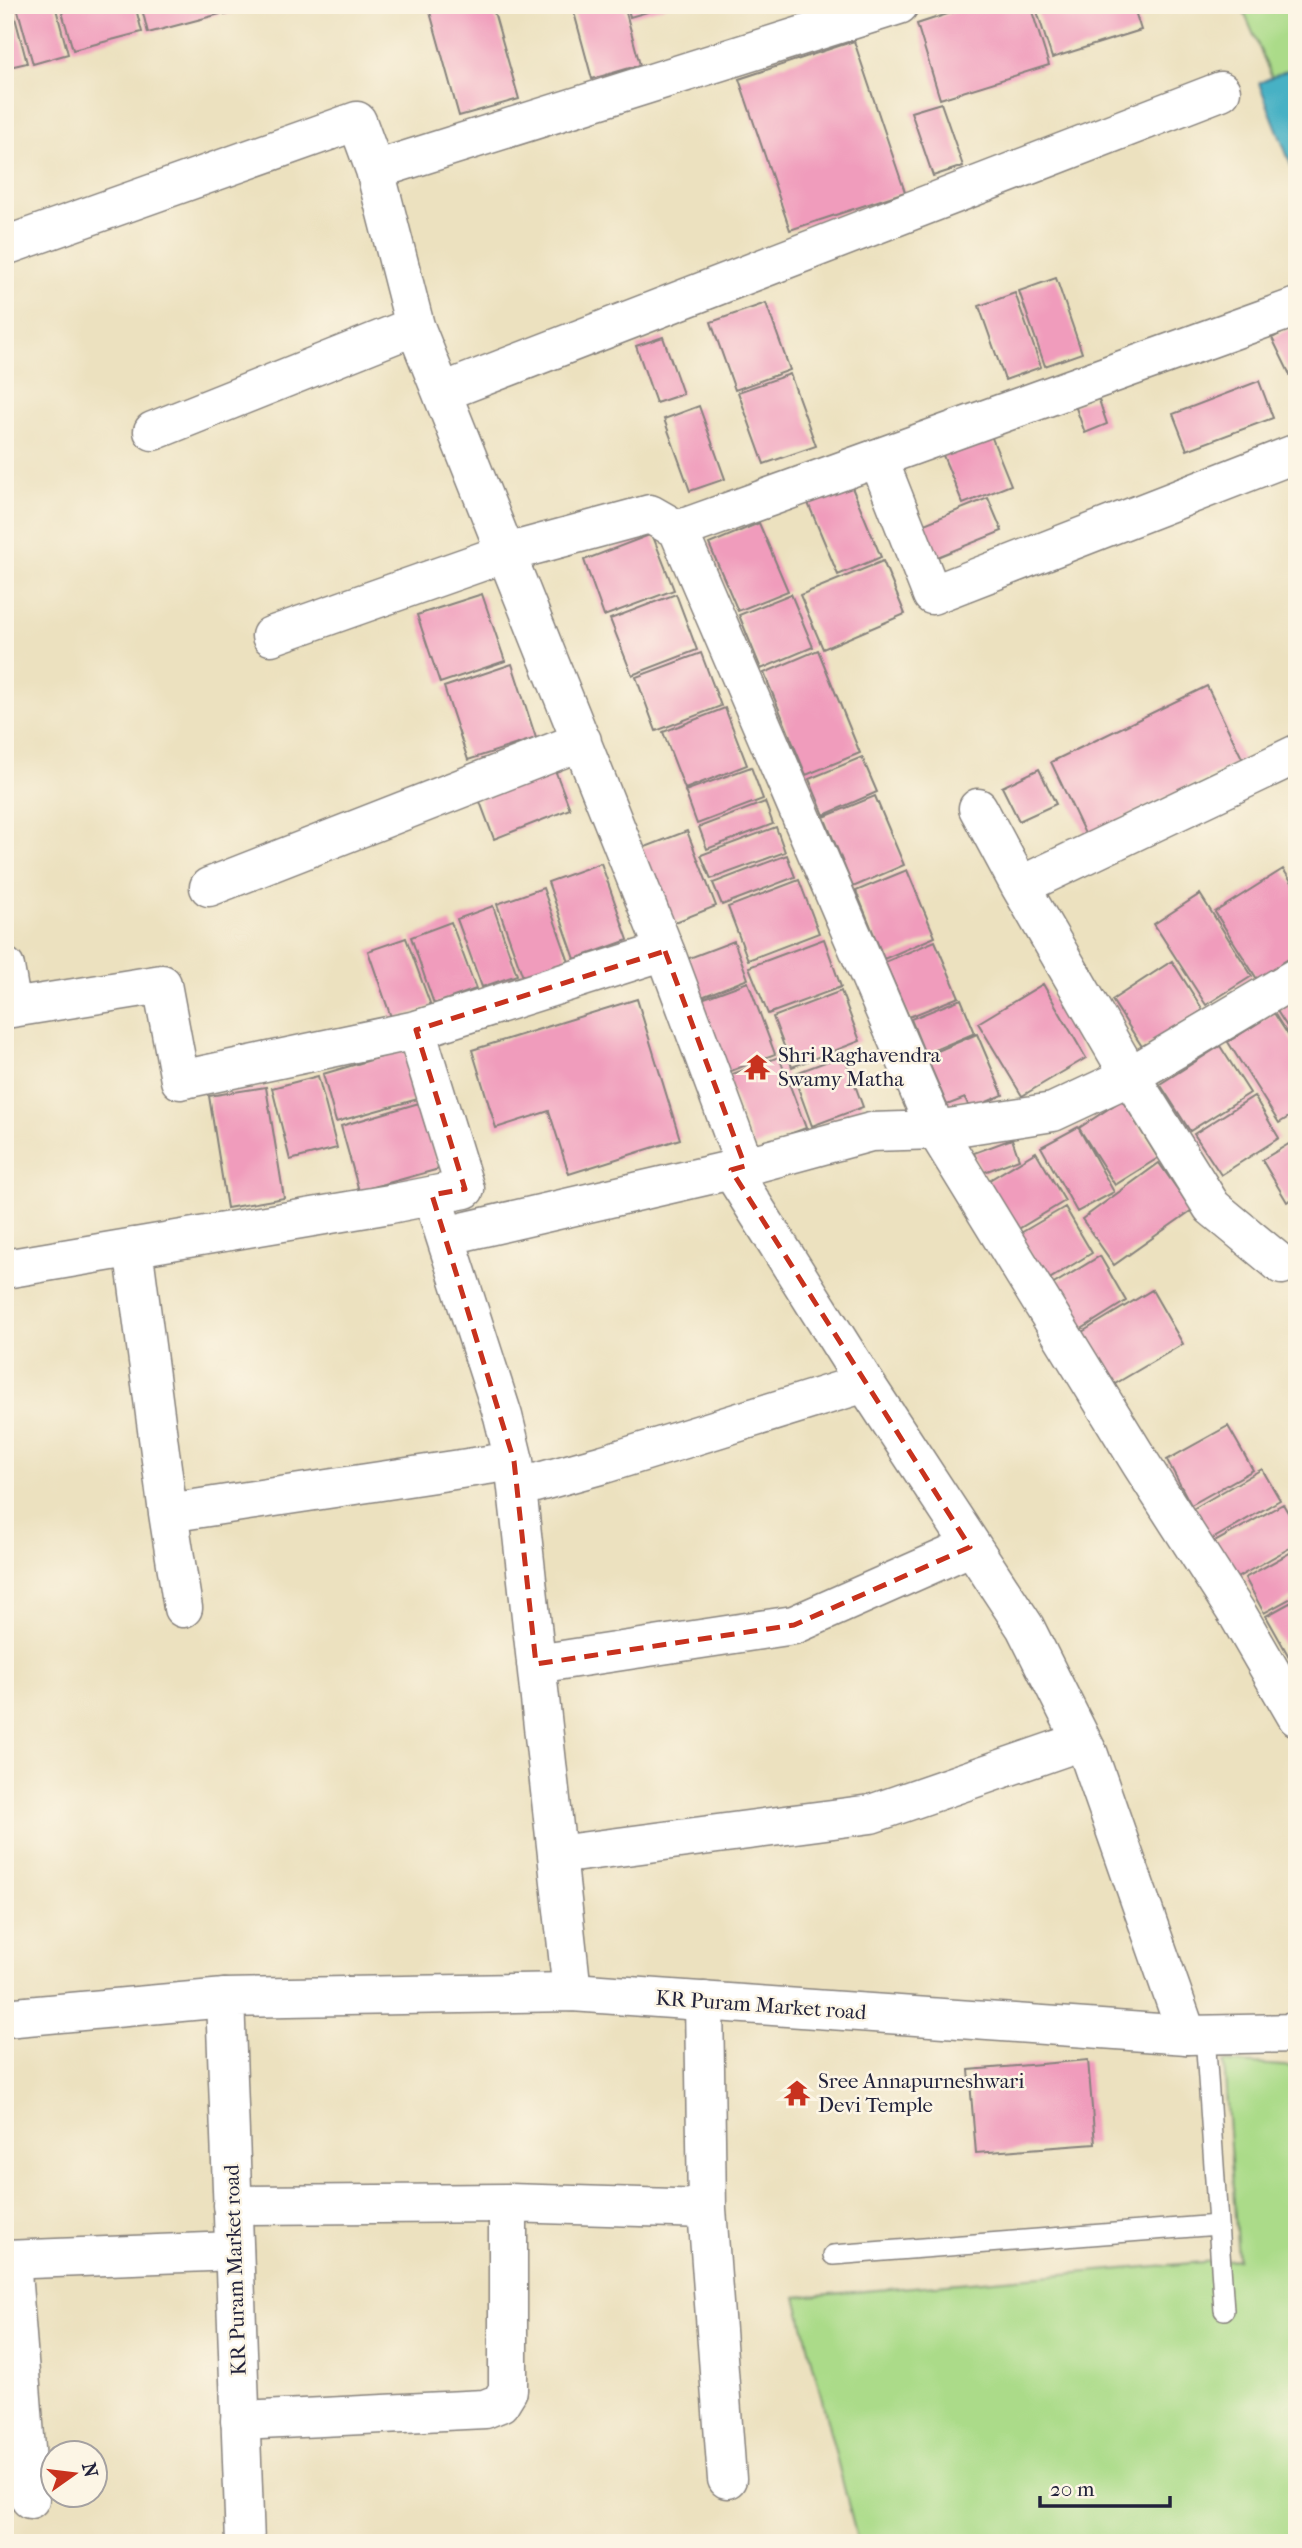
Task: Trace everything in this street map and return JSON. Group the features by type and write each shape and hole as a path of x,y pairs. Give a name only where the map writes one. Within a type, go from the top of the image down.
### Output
{"street":[{"path":"375,170 900,5"},
{"path":"443,392 1221,91"},
{"path":"5,246 357,121 375,170 415,326 665,951 738,1168 865,1383 970,1547 1025,1627 1082,1741 1137,1890 1196,2035"},
{"path":"678,530 1297,307"},
{"path":"153,431 415,326"},
{"path":"878,458 932,594 1297,453"},
{"path":"271,636 506,553 650,514 678,530 936,1130 1141,1464 1238,1615 1297,1717"},
{"path":"209,887 582,741"},
{"path":"1020,886 1297,754"},
{"path":"978,808 1130,1076 1212,1207 1292,1270"},
{"path":"5,967 8,1008 162,984 180,1080 416,1030 665,951"},
{"path":"445,1236 738,1168 871,1132 936,1130 1053,1112 1130,1076 1297,977"},
{"path":"5,1269 465,1189 416,1030"},
{"path":"432,1195 503,1416 515,1475 572,1992"},
{"path":"133,1247 183,1608"},
{"path":"168,1513 604,1464 865,1383"},
{"path":"536,1664 794,1625 970,1547"},
{"path":"557,1855 872,1814 1082,1741"},
{"name":"KR Puram Market road","path":"5,2018 225,1998 572,1992 1196,2035 1297,2033"},
{"name":"KR Puram Market road","path":"225,1998 245,2543"},
{"path":"704,2001 707,2209 727,2479"},
{"path":"232,2205 508,2203 707,2209"},
{"path":"240,2421 485,2409 500,2403 508,2390 508,2203"},
{"path":"30,2498 8,2260 234,2251"}],"lane":[{"path":"1196,2035 1218,2224 1224,2309"},
{"path":"833,2255 1218,2224"}],"highlighted area":[{"path":"665,951 745,1166 731,1170 970,1547 794,1625 536,1664 514,1461 432,1195 465,1189 416,1030"}],"green space":[{"path":"1241,5 1297,5 1297,66 1272,78"},
{"path":"1224,2062 1297,2067 1297,2543 858,2543 796,2297 1238,2259"}],"water":[{"path":"1297,66 1297,181 1259,83"}],"building":[{"path":"55,5 68,54 33,64 17,7"},
{"path":"60,5 135,5 142,32 73,50"},
{"path":"141,5 218,5 220,14 148,33"},
{"path":"222,5 259,5 259,6 225,15"},
{"path":"428,5 492,5 519,99 459,116"},
{"path":"572,5 624,5 640,65 592,79"},
{"path":"627,5 668,5 668,6 630,17"},
{"path":"975,5 1030,5 1049,65 940,99 917,24"},
{"path":"1035,5 1133,5 1141,30 1052,58"},
{"path":"13,10 27,63 5,68 5,13"},
{"path":"854,41 905,192 790,230 739,79"},
{"path":"941,103 963,166 933,176 911,112"},
{"path":"1056,278 1082,353 1045,366 1019,291"},
{"path":"1015,293 1041,367 1005,380 979,306"},
{"path":"766,303 790,370 735,390 711,322"},
{"path":"1297,325 1297,377 1292,379 1272,338"},
{"path":"663,337 683,394 656,403 636,346"},
{"path":"790,374 816,446 764,464 738,392"},
{"path":"1259,381 1273,418 1187,450 1173,414"},
{"path":"1098,397 1107,424 1085,433 1075,405"},
{"path":"699,406 725,479 690,491 664,419"},
{"path":"990,433 1011,485 963,504 942,453"},
{"path":"851,485 881,557 838,575 808,503"},
{"path":"988,498 1002,531 925,562 912,529"},
{"path":"759,523 788,591 738,611 709,544"},
{"path":"652,534 674,590 604,616 584,560"},
{"path":"883,561 905,614 823,649 800,595"},
{"path":"482,594 505,661 440,683 417,615"},
{"path":"676,594 697,650 632,675 610,619"},
{"path":"791,594 813,647 761,669 739,615"},
{"path":"818,650 860,753 806,775 764,673"},
{"path":"701,653 721,706 656,731 636,677"},
{"path":"512,664 536,738 468,760 444,687"},
{"path":"1207,686 1243,760 1086,836 1051,762"},
{"path":"725,708 747,765 685,789 663,732"},
{"path":"862,757 877,792 824,815 809,779"},
{"path":"751,767 763,799 697,824 685,791"},
{"path":"1039,769 1056,804 1019,821 1002,787"},
{"path":"555,770 570,809 494,839 479,799"},
{"path":"875,796 904,865 853,887 824,817"},
{"path":"765,802 773,824 707,849 699,827"},
{"path":"776,827 785,852 711,879 701,855"},
{"path":"687,831 716,906 668,925 640,849"},
{"path":"787,855 795,877 722,905 713,883"},
{"path":"601,863 628,940 575,959 548,882"},
{"path":"1283,869 1297,890 1297,954 1257,979 1215,912"},
{"path":"907,870 935,937 884,959 856,891"},
{"path":"799,880 819,933 748,960 728,907"},
{"path":"543,888 569,962 523,977 497,904"},
{"path":"1200,894 1252,976 1206,1005 1154,924"},
{"path":"493,906 517,975 482,987 457,919"},
{"path":"451,922 476,989 434,1004 411,937"},
{"path":"406,938 431,1006 392,1020 368,951"},
{"path":"824,939 841,987 768,1014 749,967"},
{"path":"734,941 748,979 699,998 684,960"},
{"path":"935,941 959,997 909,1017 885,962"},
{"path":"1172,961 1203,1010 1143,1048 1112,1000"},
{"path":"748,982 775,1054 726,1073 699,1000"},
{"path":"1043,984 1086,1058 1022,1096 978,1023"},
{"path":"841,991 860,1041 792,1067 773,1017"},
{"path":"637,999 680,1139 569,1174 549,1111 496,1128 472,1050"},
{"path":"961,999 975,1033 925,1054 911,1019"},
{"path":"1297,999 1297,1042 1277,1011"},
{"path":"1274,1013 1297,1049 1297,1112 1279,1123 1228,1042"},
{"path":"977,1034 1003,1095 970,1109 965,1098 947,1105 926,1056"},
{"path":"1220,1046 1250,1093 1190,1131 1160,1084"},
{"path":"405,1050 418,1099 336,1122 323,1074"},
{"path":"844,1055 863,1107 812,1126 793,1074"},
{"path":"779,1057 806,1128 754,1147 727,1076"},
{"path":"318,1076 337,1148 290,1160 272,1088"},
{"path":"266,1087 284,1198 227,1208 209,1096"},
{"path":"1254,1096 1279,1138 1221,1175 1194,1134"},
{"path":"1122,1100 1158,1158 1115,1185 1079,1128"},
{"path":"419,1103 439,1169 359,1191 341,1126"},
{"path":"1078,1127 1114,1192 1077,1212 1041,1147"},
{"path":"1012,1139 1019,1159 982,1173 974,1153"},
{"path":"1292,1142 1297,1150 1297,1196 1287,1202 1262,1160"},
{"path":"1036,1152 1065,1201 1015,1231 986,1182"},
{"path":"1159,1163 1192,1210 1114,1265 1082,1219"},
{"path":"1065,1207 1092,1253 1046,1281 1019,1234"},
{"path":"1100,1256 1126,1301 1075,1333 1047,1288"},
{"path":"1152,1290 1183,1344 1108,1388 1077,1335"},
{"path":"1228,1426 1253,1470 1191,1505 1167,1460"},
{"path":"1262,1469 1280,1500 1209,1541 1191,1510"},
{"path":"1283,1504 1297,1528 1297,1544 1233,1580 1213,1543"},
{"path":"1297,1549 1297,1595 1264,1613 1245,1578"},
{"path":"1297,1599 1297,1671 1266,1616"},
{"path":"1088,2060 1095,2144 976,2153 969,2070"}],"place":[{"name":"Shri Raghavendra Swamy Matha","path":"757,1067"},
{"name":"Sree Annapurneshwari Devi Temple","path":"797,2093"}]}
